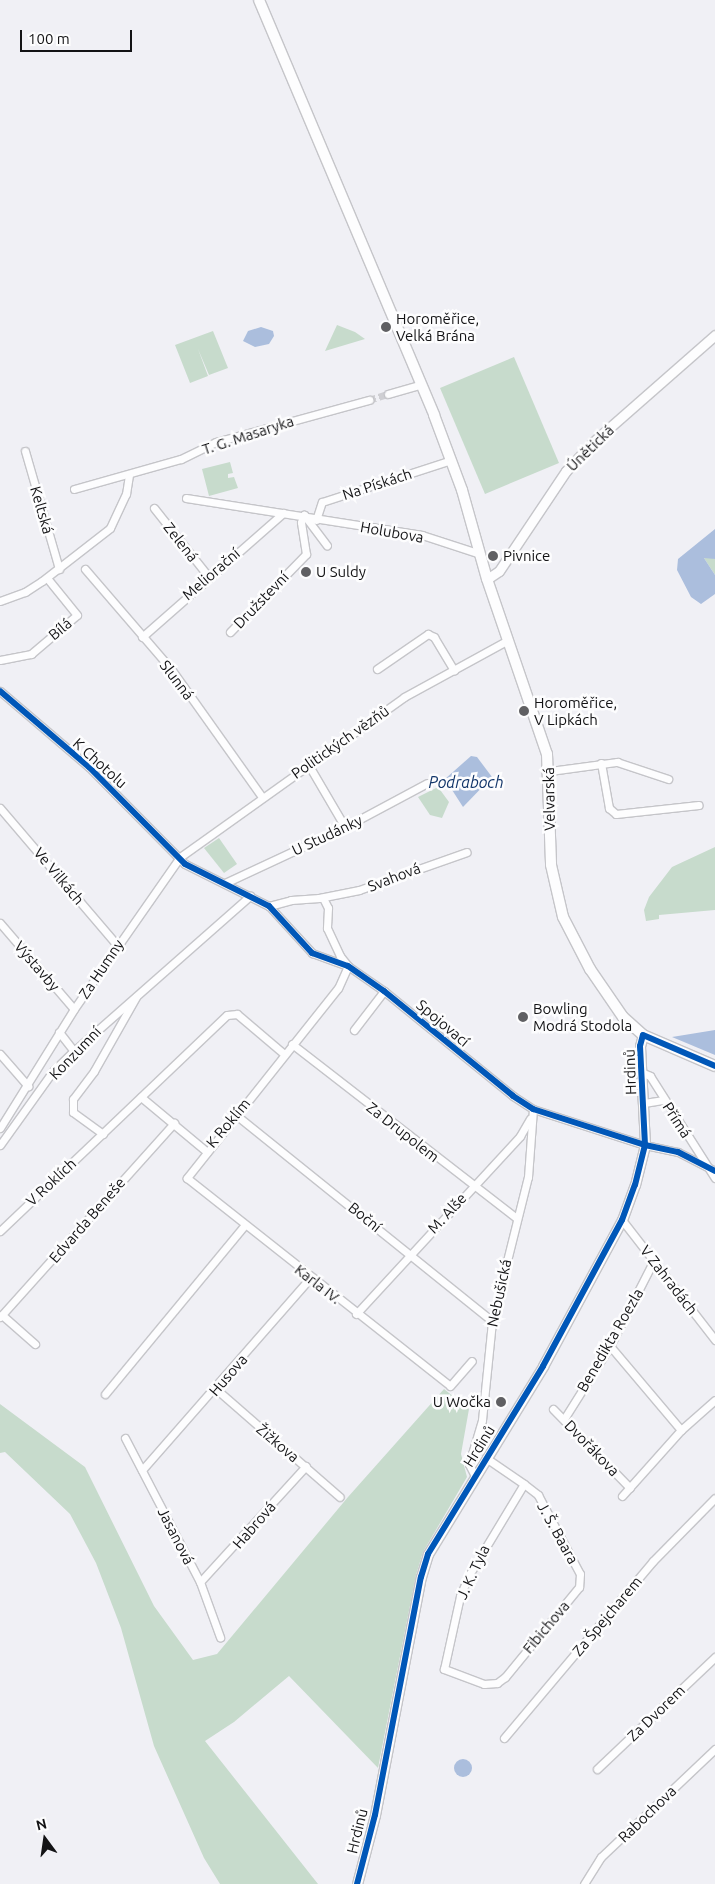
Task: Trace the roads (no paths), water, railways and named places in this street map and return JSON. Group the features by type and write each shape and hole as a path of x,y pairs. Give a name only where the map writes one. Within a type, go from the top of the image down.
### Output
{"main road":[{"name":"Velvarská","path":"259,0 434,415 451,460 487,579 548,754 550,771 551,865 563,917 610,1000 623,1017 643,1035 715,1066"}],"street":[{"name":"Únětická","path":"487,579 499,571 566,471 591,444 715,335"},
{"path":"388,394 420,385"},
{"name":"T. G. Masaryka","path":"74,489 181,459 216,442 369,400"},
{"name":"Keltská","path":"25,451 59,569"},
{"name":"Na Pískách","path":"316,520 322,502 451,460"},
{"path":"0,602 25,592 47,578 110,528 126,494 129,474"},
{"name":"Holubova","path":"186,498 304,515 316,520 422,536 480,554"},
{"name":"Zelená","path":"154,508 208,576"},
{"name":"Meliorační","path":"142,637 208,576 283,513"},
{"path":"304,515 327,545"},
{"name":"Družstevní","path":"230,632 306,554 301,522 304,515"},
{"name":"Slunná","path":"84,569 171,669 262,797"},
{"name":"Bílá","path":"0,660 31,654 76,615 47,578"},
{"path":"377,669 428,634 434,637 454,670"},
{"name":"Politických vězňů","path":"180,857 404,697 508,640"},
{"name":"K Chotolu","path":"0,691 89,767 180,857"},
{"path":"550,771 618,762 668,779"},
{"path":"601,763 609,808 616,814 699,805"},
{"path":"308,764 345,827"},
{"name":"U Studánky","path":"224,883 345,827 428,783"},
{"name":"Ve Vilkách","path":"0,808 117,945"},
{"name":"Svahová","path":"269,906 291,900 319,898 360,890 467,852"},
{"name":"Spojovací","path":"180,857 193,869 269,906 312,953 348,966 384,991 533,1109 645,1145 678,1152 713,1170"},
{"name":"Za Humny","path":"0,1128 17,1104 74,1009 180,857"},
{"name":"Konzumní","path":"0,1145 53,1071 140,991 250,896"},
{"path":"319,898 326,902 327,928 340,956 348,966"},
{"name":"Výstavby","path":"0,923 74,1009"},
{"name":"K Roklím","path":"141,1097 207,1152 338,988 348,966"},
{"name":"Konzumní","path":"102,1134 74,1112 73,1099 94,1071 140,991"},
{"path":"354,1030 384,991"},
{"path":"102,1134 230,1013 237,1014 284,1054"},
{"path":"59,1032 74,1051"},
{"name":"Hrdinů","path":"357,1884 375,1815 420,1578 428,1554 542,1366 622,1220 645,1145 641,1072 643,1035"},
{"name":"Za Drupolem","path":"292,1044 472,1186 516,1218"},
{"path":"0,1054 28,1086"},
{"name":"Přímá","path":"641,1072 650,1076 664,1100 713,1170 715,1178"},
{"path":"644,1103 664,1100"},
{"path":"17,1104 24,1113"},
{"name":"M. Alše","path":"356,1314 528,1126 533,1109"},
{"name":"Nebušická","path":"474,1476 469,1464 482,1420 492,1321 516,1218 528,1177 533,1109"},
{"name":"Boční","path":"236,1114 492,1321"},
{"name":"Edvarda Beneše","path":"1,1316 174,1123"},
{"name":"V Roklích","path":"0,1230 102,1134"},
{"name":"Karla IV.","path":"207,1152 188,1178 310,1278 450,1386 472,1362"},
{"name":"V Zahradách","path":"622,1220 715,1340"},
{"path":"105,1394 245,1224"},
{"name":"Benedikta Roezla","path":"564,1419 610,1346 654,1260"},
{"name":"Husova","path":"142,1470 216,1389 310,1278"},
{"path":"1,1316 35,1344"},
{"path":"610,1346 681,1430"},
{"name":"Žižkova","path":"216,1389 340,1497"},
{"path":"622,1496 681,1430 715,1400"},
{"name":"Dvořákova","path":"553,1409 630,1488"},
{"name":"Jasanová","path":"125,1438 200,1582 220,1637"},
{"name":"J. Š. Baara","path":"486,1458 538,1495 580,1574"},
{"name":"Habrová","path":"200,1582 306,1466"},
{"name":"J. K. Tyla","path":"505,1678 497,1684 484,1684 444,1669 466,1582 524,1484"},
{"name":"Za Špejcharem","path":"504,1738 653,1561 715,1498"},
{"name":"Fibichova","path":"505,1678 579,1587 580,1574"},
{"name":"Za Dvorem","path":"597,1769 715,1657"},
{"name":"Rabochova","path":"584,1884 601,1858 715,1749"}],"water":[{"path":"261,327 273,331 274,336 269,344 255,347 243,341 248,331"},
{"path":"715,529 715,559 704,558 715,575 715,594 701,604 691,597 677,570 678,559"},
{"name":"Podraboch","path":"471,756 477,757 492,777 463,807 445,779"},
{"path":"715,1030 715,1055 672,1037"},
{"path":"463,1759 469,1762 472,1768 469,1774 463,1777 457,1774 454,1768 457,1762"}],"tunnel":[{"path":"369,400 388,394"}],"place":[{"name":"Horoměřice, Velká Brána","path":"386,327"},
{"name":"Pivnice","path":"493,556"},
{"name":"U Suldy","path":"306,572"},
{"name":"Horoměřice, V Lipkách","path":"524,711"},
{"name":"Bowling Modrá Stodola","path":"523,1017"},
{"name":"U Wočka","path":"501,1402"}]}
